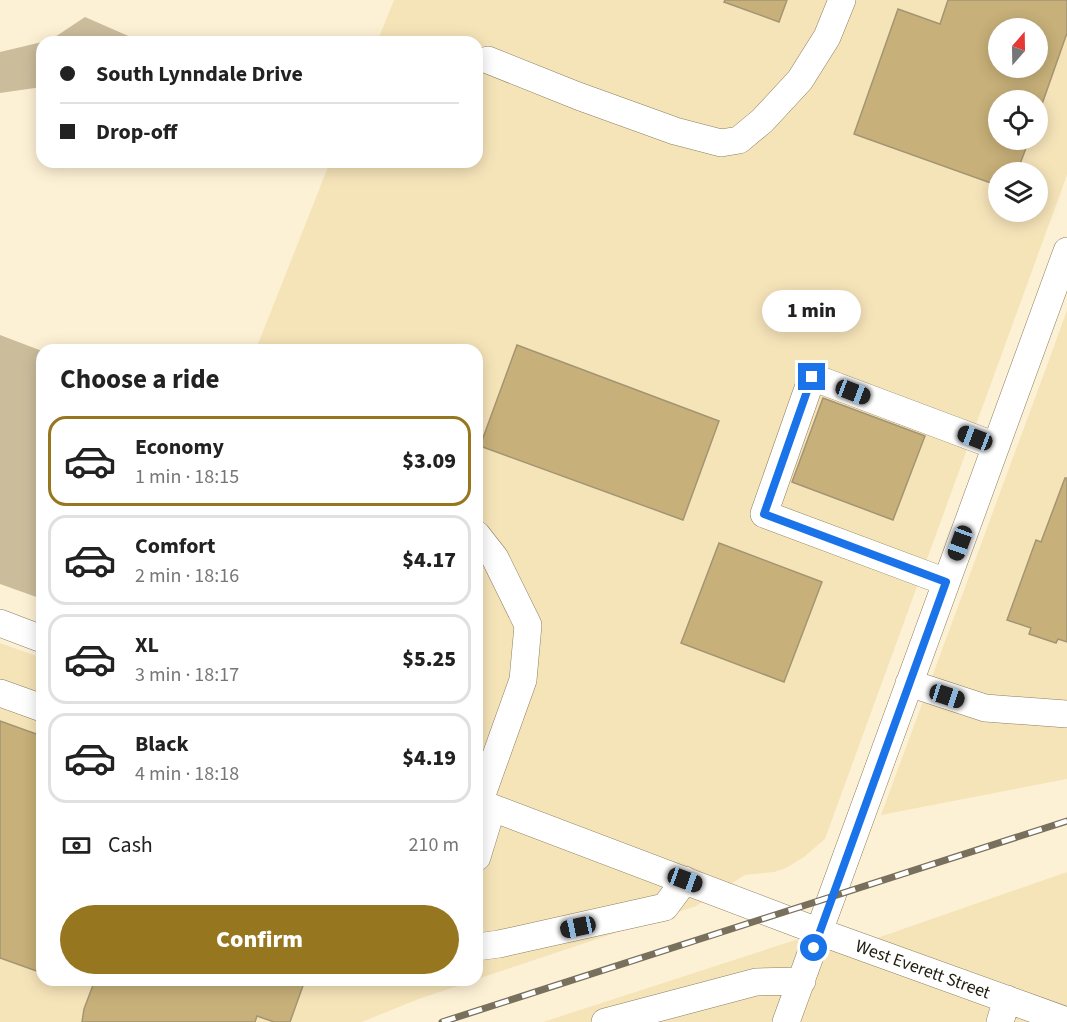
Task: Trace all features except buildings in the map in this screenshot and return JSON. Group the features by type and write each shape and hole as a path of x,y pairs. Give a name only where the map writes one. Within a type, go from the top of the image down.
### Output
{"street":[{"path":"488,60 675,131 721,143 740,140 762,121 800,80 827,37 842,0"},
{"path":"786,1022 996,446 1056,317 1067,251"},
{"path":"946,582 764,514 812,377 996,446"},
{"path":"483,543 495,558 528,625 523,680 483,804"},
{"path":"0,623 36,637"},
{"path":"909,683 985,708 1067,714"},
{"path":"0,693 36,706"},
{"name":"West Everett Street","path":"483,804 820,932 1003,1011 1067,1021"},
{"path":"483,946 543,935 665,907 685,880"},
{"path":"605,1022 756,982 802,981"}],"shaded area":[{"path":"394,0 1067,0 1067,175 825,839 804,857 786,868 774,872 745,875 696,906 483,977 483,344 258,344 328,168 483,168 483,36 379,36"},
{"path":"85,17 128,36 56,36"},
{"path":"36,43 36,88 0,93 0,52"},
{"path":"1067,310 1067,779 881,815 1053,349"},
{"path":"0,335 36,349 36,597 0,584"},
{"path":"0,643 36,656 36,986 458,986 421,998 362,1022 0,1022"},
{"path":"1067,872 1067,1022 543,1022 820,932 857,945"}],"railway":[{"path":"442,1022 1067,821"}],"route":[{"path":"812,377 764,514 946,582 814,948"}]}
